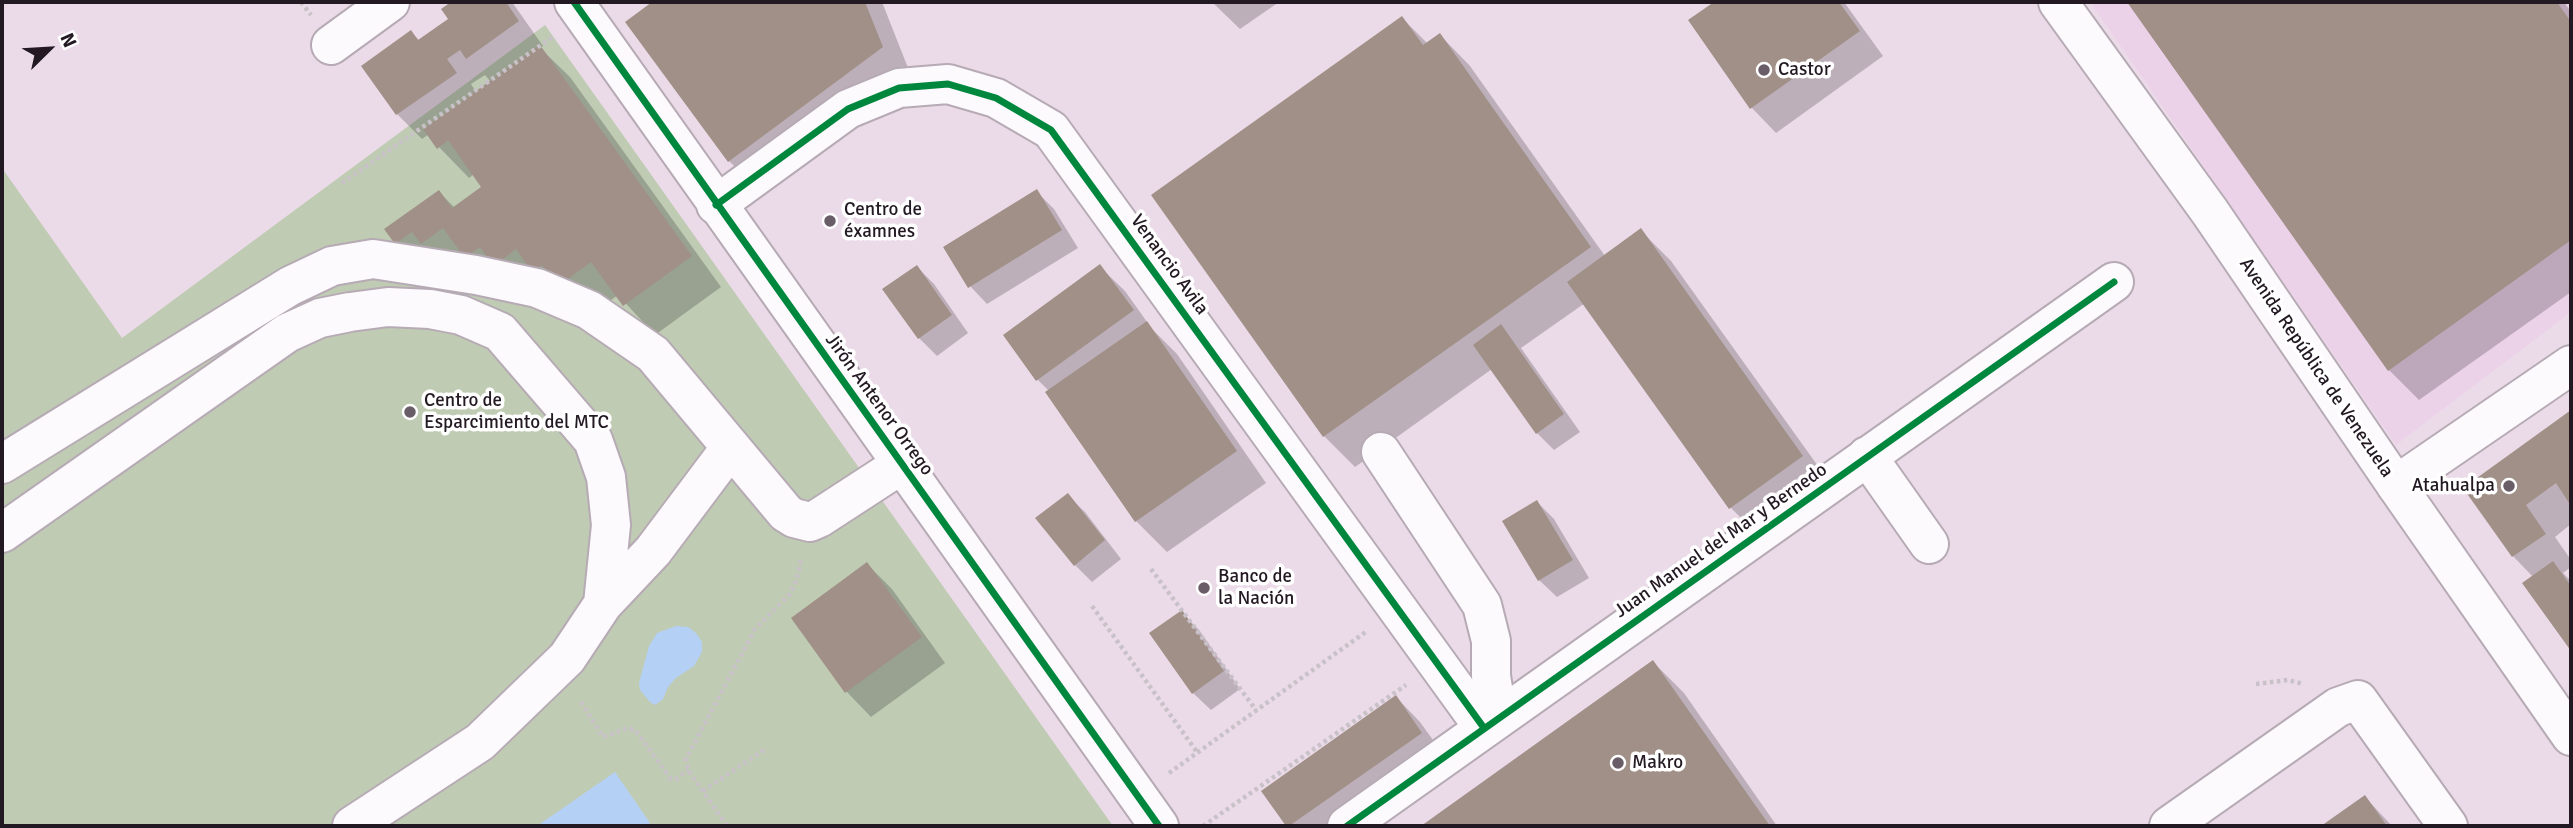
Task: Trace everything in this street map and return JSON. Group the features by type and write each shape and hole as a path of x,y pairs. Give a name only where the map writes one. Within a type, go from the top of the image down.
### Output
{"street":[{"path":"331,44 390,2"},
{"name":"Avenida República de Venezuela","path":"2058,2 2210,212 2571,736"},
{"name":"Jirón Antenor Orrego","path":"568,17 716,205 1159,826"},
{"name":"Venancio Avila","path":"716,205 848,109 898,88 948,84 996,98 1051,130 1437,663 1491,723"},
{"path":"2,464 290,286 331,266 373,259 477,275 537,288 589,310 653,354 786,513 794,519 810,522 902,464"},
{"name":"Juan Manuel del Mar y Bernedo","path":"1347,826 2114,282"},
{"path":"2,534 287,333 320,318 350,312 388,307 429,309 461,315 500,332 593,440 606,477 611,526 603,604"},
{"path":"2396,485 2571,365"},
{"path":"352,826 481,742 566,658 603,604 653,551 731,447"},
{"path":"1381,452 1482,605 1492,641 1491,723"},
{"path":"1867,456 1929,544"},
{"path":"2169,826 2338,707 2358,700 2448,826"}],"path":[{"path":"342,183 568,17"},
{"path":"727,826 688,771 688,753 755,629 780,606 796,581 810,522"},
{"path":"1151,569 1256,710"},
{"path":"1092,606 1197,752"},
{"path":"1137,796 1398,609"},
{"path":"1203,826 1437,663"},
{"path":"581,702 603,737 627,728 635,730 671,779 676,779 688,771"},
{"path":"703,791 767,748"}],"shaded area":[{"path":"2090,2 2571,2 2571,312 2396,445"}],"green space":[{"name":"Centro de Esparcimiento del MTC","path":"545,25 1113,826 2,826 2,168 122,338"}],"water":[{"path":"676,626 688,627 696,633 702,642 702,652 694,666 676,678 663,699 655,705 640,690 639,683 649,646 657,633"},
{"path":"615,772 650,823 646,826 537,826"}],"building":[{"path":"451,2 506,2 519,21 466,59 460,50 447,59 457,73 396,115 361,66 411,30 418,40 448,19 441,9"},
{"path":"652,2 865,2 883,47 728,162 625,22"},
{"name":"Castor","path":"1714,2 1839,2 1860,31 1750,109 1688,20"},
{"path":"2127,2 2557,2 2571,22 2571,240 2388,371"},
{"path":"1402,16 1423,45 1440,33 1591,247 1323,437 1151,195"},
{"path":"540,45 692,256 623,306 591,262 557,287 542,265 532,272 516,249 494,266 480,247 465,258 443,228 421,244 412,232 395,244 384,229 439,190 452,208 481,187 448,140 437,149 423,129"},
{"path":"1037,189 1062,230 968,288 943,247"},
{"path":"1641,228 1803,456 1729,509 1567,282"},
{"path":"1100,264 1134,310 1036,381 1003,335"},
{"path":"917,265 952,315 918,339 882,289"},
{"path":"1147,321 1237,451 1135,522 1045,392"},
{"path":"1501,324 1564,414 1536,434 1473,345"},
{"name":"Atahualpa","path":"2571,410 2571,506 2556,483 2526,505 2546,534 2512,557 2463,488"},
{"path":"1068,493 1105,540 1074,566 1035,518"},
{"path":"1537,500 1573,560 1538,581 1502,521"},
{"path":"2553,561 2571,586 2571,651 2522,583"},
{"path":"867,562 922,637 845,693 791,618"},
{"path":"1182,610 1224,671 1192,694 1149,633"},
{"name":"Makro","path":"1653,660 1770,826 1421,826"},
{"path":"1396,695 1422,733 1286,826 1261,791"},
{"path":"2365,795 2387,826 2321,826"}],"cycle path":[{"path":"574,2 1159,826"},
{"path":"716,205 848,109 899,88 948,84 996,98 1051,130 1484,728"},
{"path":"1347,826 2114,282"}],"place":[{"name":"Castor","path":"1764,70"},
{"name":"Centro de éxamnes","path":"830,221"},
{"name":"Centro de Esparcimiento del MTC","path":"410,412"},
{"name":"Atahualpa","path":"2509,486"},
{"name":"Banco de la Nación","path":"1204,588"},
{"name":"Makro","path":"1618,763"}]}
